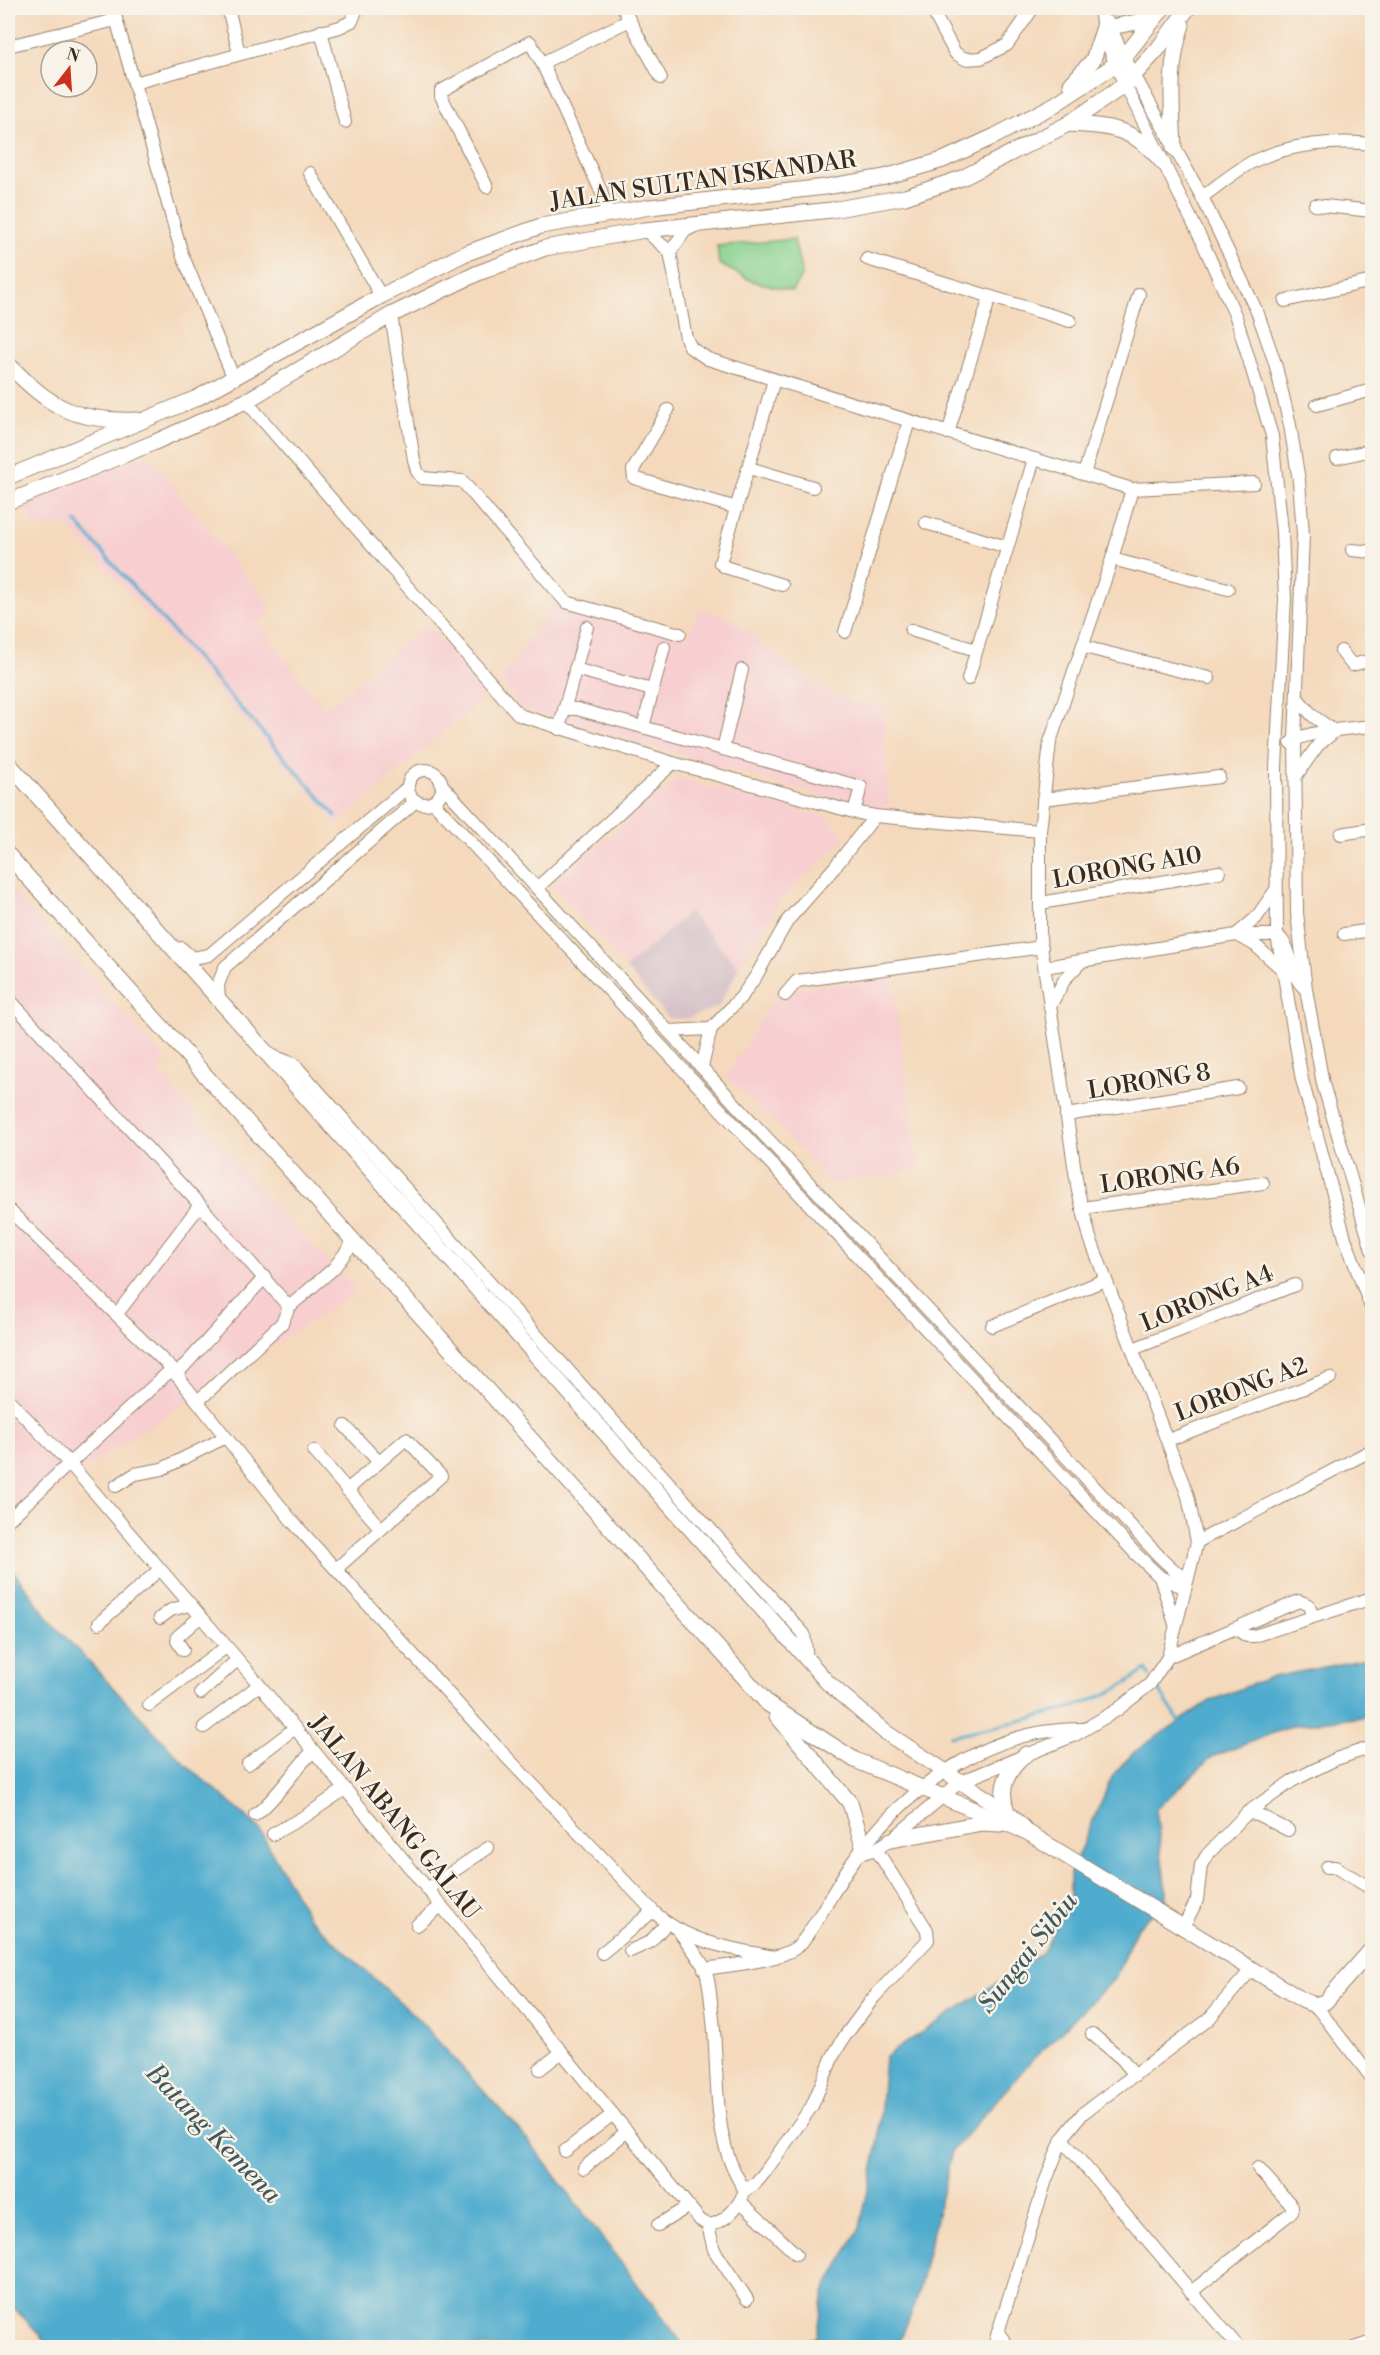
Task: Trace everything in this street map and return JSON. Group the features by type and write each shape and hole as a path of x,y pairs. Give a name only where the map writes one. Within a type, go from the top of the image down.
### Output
{"main road":[{"path":"1174,148 1172,70 1175,44 1188,8"},
{"name":"JALAN SULTAN ISKANDAR","path":"8,502 153,443 246,401 391,315 478,273 546,248 645,230 831,210 905,197 962,178 1068,124 1131,80 1188,8"},
{"path":"1054,105 1064,90 1088,69 1107,28 1137,22 1162,9"},
{"name":"JALAN SULTAN ISKANDAR","path":"8,364 37,394 52,404 101,419 146,420 234,379 381,296 464,254 541,226 607,213 744,198 885,177 943,160 1054,105 1119,60 1162,9"},
{"path":"1068,124 1105,125 1136,136 1151,147 1163,163"},
{"path":"8,477 146,420"},
{"path":"8,763 828,1683 885,1732 945,1771 1027,1832 1286,1993 1315,2005 1325,2002 1372,1949"},
{"path":"8,855 768,1704 850,1803 866,1850"},
{"path":"768,1704 855,1760 943,1796 1007,1818"},
{"path":"1007,1818 1004,1782 1010,1769 1026,1754"},
{"path":"891,1840 1007,1818"}],"street":[{"path":"113,8 191,281 234,379"},
{"path":"228,8 239,53"},
{"path":"134,82 321,32 352,21 357,8"},
{"path":"623,8 628,21 636,30 661,78"},
{"path":"931,8 955,52 965,59 981,58 1007,45 1033,8"},
{"path":"1100,8 1119,60 1202,197 1258,314 1275,363 1290,425 1299,481 1303,534 1295,739 1297,913 1306,989 1330,1116 1372,1250"},
{"path":"8,46 116,20"},
{"path":"542,63 628,21"},
{"path":"321,32 345,122"},
{"path":"487,187 441,96 441,91 526,42 532,44 542,63 601,191 607,213"},
{"path":"1131,80 1163,163 1236,317 1272,436 1282,532 1285,599 1276,767 1277,935 1302,1080 1345,1238 1372,1310"},
{"path":"1202,197 1256,160 1265,157 1299,147 1336,143 1372,144"},
{"path":"310,172 381,296"},
{"path":"1315,205 1372,211"},
{"path":"670,252 685,231 698,224"},
{"path":"645,230 670,252 686,338 691,348 708,359 1132,489 1254,483"},
{"path":"867,259 1070,321"},
{"path":"1285,301 1372,281"},
{"path":"1084,474 1139,294"},
{"path":"948,433 990,297"},
{"path":"391,315 414,460 422,478 462,481 566,602 681,634"},
{"path":"774,380 720,564 782,585"},
{"path":"1317,405 1372,390"},
{"path":"246,401 515,711 526,718 673,763 854,812 875,816 1040,831"},
{"path":"668,410 633,470 634,478 737,508"},
{"path":"845,632 909,421"},
{"path":"1338,458 1372,450"},
{"path":"968,679 1034,459"},
{"path":"749,468 813,487"},
{"path":"866,1850 891,1840 960,1782 1085,1729 1117,1710 1154,1679 1168,1657 1197,1542 1190,1504 1168,1440 1105,1280 1082,1208 1042,947 1040,831 1050,742 1084,647 1132,489"},
{"path":"926,523 1007,547"},
{"path":"1352,550 1372,552"},
{"path":"1112,559 1228,589"},
{"path":"559,729 587,627"},
{"path":"911,630 976,651"},
{"path":"643,727 664,647"},
{"path":"1084,647 1209,678"},
{"path":"1341,651 1352,665 1372,660"},
{"path":"575,669 652,690"},
{"path":"723,749 742,670"},
{"path":"1297,698 1313,716 1334,731"},
{"path":"564,709 576,709 861,787 854,812"},
{"path":"1276,767 1284,750 1295,739 1372,726"},
{"path":"1296,776 1318,745 1334,731"},
{"path":"538,887 673,763"},
{"path":"135,905 146,910 189,957 209,955 408,787 412,776 421,771 432,772 1158,1556 1187,1583"},
{"path":"1043,799 1219,777"},
{"path":"433,802 440,794 441,784"},
{"path":"408,787 416,801"},
{"path":"219,999 218,985 225,967 416,801 433,802 1160,1577 1176,1625"},
{"path":"743,1133 746,1124 704,1068 711,1029 756,976 788,920 875,816"},
{"path":"1341,834 1372,829"},
{"name":"LORONG A10","path":"1041,903 1219,872"},
{"path":"1236,935 1256,918 1275,890"},
{"path":"1344,934 1372,930"},
{"path":"1045,967 1236,935 1277,935 1288,946 1297,979 1306,989"},
{"path":"1236,935 1255,945 1283,970"},
{"path":"785,995 797,981 1042,947"},
{"path":"1050,1006 1065,979 1082,961"},
{"path":"8,998 200,1205 289,1307"},
{"path":"657,1041 669,1029"},
{"path":"669,1029 689,1032 711,1029"},
{"name":"LORONG 8","path":"1066,1115 1238,1088"},
{"name":"LORONG A6","path":"1082,1208 1263,1183"},
{"path":"117,1314 200,1205"},
{"path":"8,1209 174,1372 224,1438 336,1569 652,1911 679,1931 730,1948 775,1956"},
{"path":"198,1401 282,1323 289,1307 333,1269 353,1243"},
{"path":"8,1520 174,1372 265,1277"},
{"path":"992,1326 1105,1280"},
{"name":"LORONG A4","path":"1133,1349 1295,1285"},
{"name":"LORONG A2","path":"1168,1440 1330,1378"},
{"name":"JALAN ABANG GALAU","path":"8,1399 71,1465 259,1685 689,2206 708,2225"},
{"path":"345,1426 379,1462"},
{"path":"116,1486 135,1474 162,1469 224,1438"},
{"path":"336,1569 441,1476 406,1439 347,1490"},
{"path":"1197,1542 1372,1449"},
{"path":"314,1451 381,1529"},
{"path":"1158,1556 1173,1562 1192,1562"},
{"path":"99,1623 159,1570"},
{"path":"1160,1577 1187,1583"},
{"path":"1236,1629 1247,1636 1267,1632 1372,1598"},
{"path":"1168,1657 1299,1601 1309,1605 1312,1616"},
{"path":"160,1618 171,1610 189,1605"},
{"path":"183,1650 177,1641 178,1636 200,1617"},
{"path":"1260,1617 1267,1632"},
{"path":"149,1705 226,1647"},
{"path":"201,1693 237,1660"},
{"path":"204,1726 259,1685"},
{"path":"248,1764 295,1728"},
{"path":"704,1969 775,1956 800,1946 866,1850 923,1788 945,1771 974,1753 1009,1741 1064,1728 1085,1729"},
{"path":"1183,1928 1197,1900 1201,1865 1207,1855 1247,1813 1292,1781 1336,1759 1372,1747"},
{"path":"255,1815 272,1801 292,1772 313,1751"},
{"path":"273,1834 308,1815 345,1789"},
{"path":"1247,1813 1257,1814 1288,1830"},
{"path":"427,1889 488,1848"},
{"path":"747,2299 714,2250 708,2225 716,2224 741,2202 745,2190 765,2172 812,2106 833,2056 845,2036 874,1998 928,1940 927,1930 912,1904 866,1850"},
{"path":"1327,1867 1335,1867 1372,1889"},
{"path":"417,1924 441,1906"},
{"path":"602,1953 652,1911"},
{"path":"630,1951 651,1942 667,1923"},
{"path":"679,1931 704,1969 717,2050 723,2141 735,2175 745,2190"},
{"path":"993,2348 1046,2180 1062,2139 1083,2113 1208,2020 1250,1971"},
{"path":"1315,2005 1372,2078"},
{"path":"1092,2034 1122,2060 1135,2075"},
{"path":"540,2069 562,2052"},
{"path":"565,2151 613,2114"},
{"path":"584,2168 627,2131"},
{"path":"1062,2139 1239,2348"},
{"path":"1191,2292 1292,2212 1292,2206 1258,2168"},
{"path":"741,2202 796,2254"},
{"path":"658,2225 689,2206"},
{"path":"999,2334 1010,2348"},
{"path":"1354,2348 1372,2342"}],"shaded area":[{"path":"148,455 272,609 258,623 324,710 426,624 487,694 338,824 67,525 35,529 26,502"},
{"path":"554,604 688,637 699,609 726,616 829,694 886,709 884,745 890,807 840,802 521,708 500,681"},
{"path":"678,778 827,817 846,838 782,898 739,968 689,912 626,968 552,884"},
{"path":"8,886 167,1061 157,1071 277,1209 357,1291 8,1519"},
{"path":"689,912 739,968 718,1007 686,1019 668,1018 626,968"},
{"path":"892,978 920,1170 830,1184 778,1127 726,1076 779,990"}],"green space":[{"path":"794,239 802,275 792,291 752,281 719,264 717,246"}],"water":[{"name":"Batang Kemena","path":"8,1564 52,1623 184,1763 258,1827 308,1917 418,2019 527,2139 685,2347 52,2347 8,2302"},
{"path":"1372,1658 1372,1716 1294,1725 1212,1757 1156,1809 1167,1902 1137,1927 1115,1978 1032,2060 952,2151 916,2302 897,2347 786,2348 817,2337 824,2293 860,2227 878,2144 885,2057 1043,1952 1070,1898 1070,1873 1113,1775 1134,1752 1210,1701 1268,1678"}],"waterway":[{"path":"76,522 336,816"},
{"path":"950,1736 1027,1720 1079,1705 1126,1684 1146,1669 1150,1676"},
{"path":"1155,1684 1181,1724"}],"water label":[{"name":"Sungai Sibiu","path":"1027,1952"}]}
